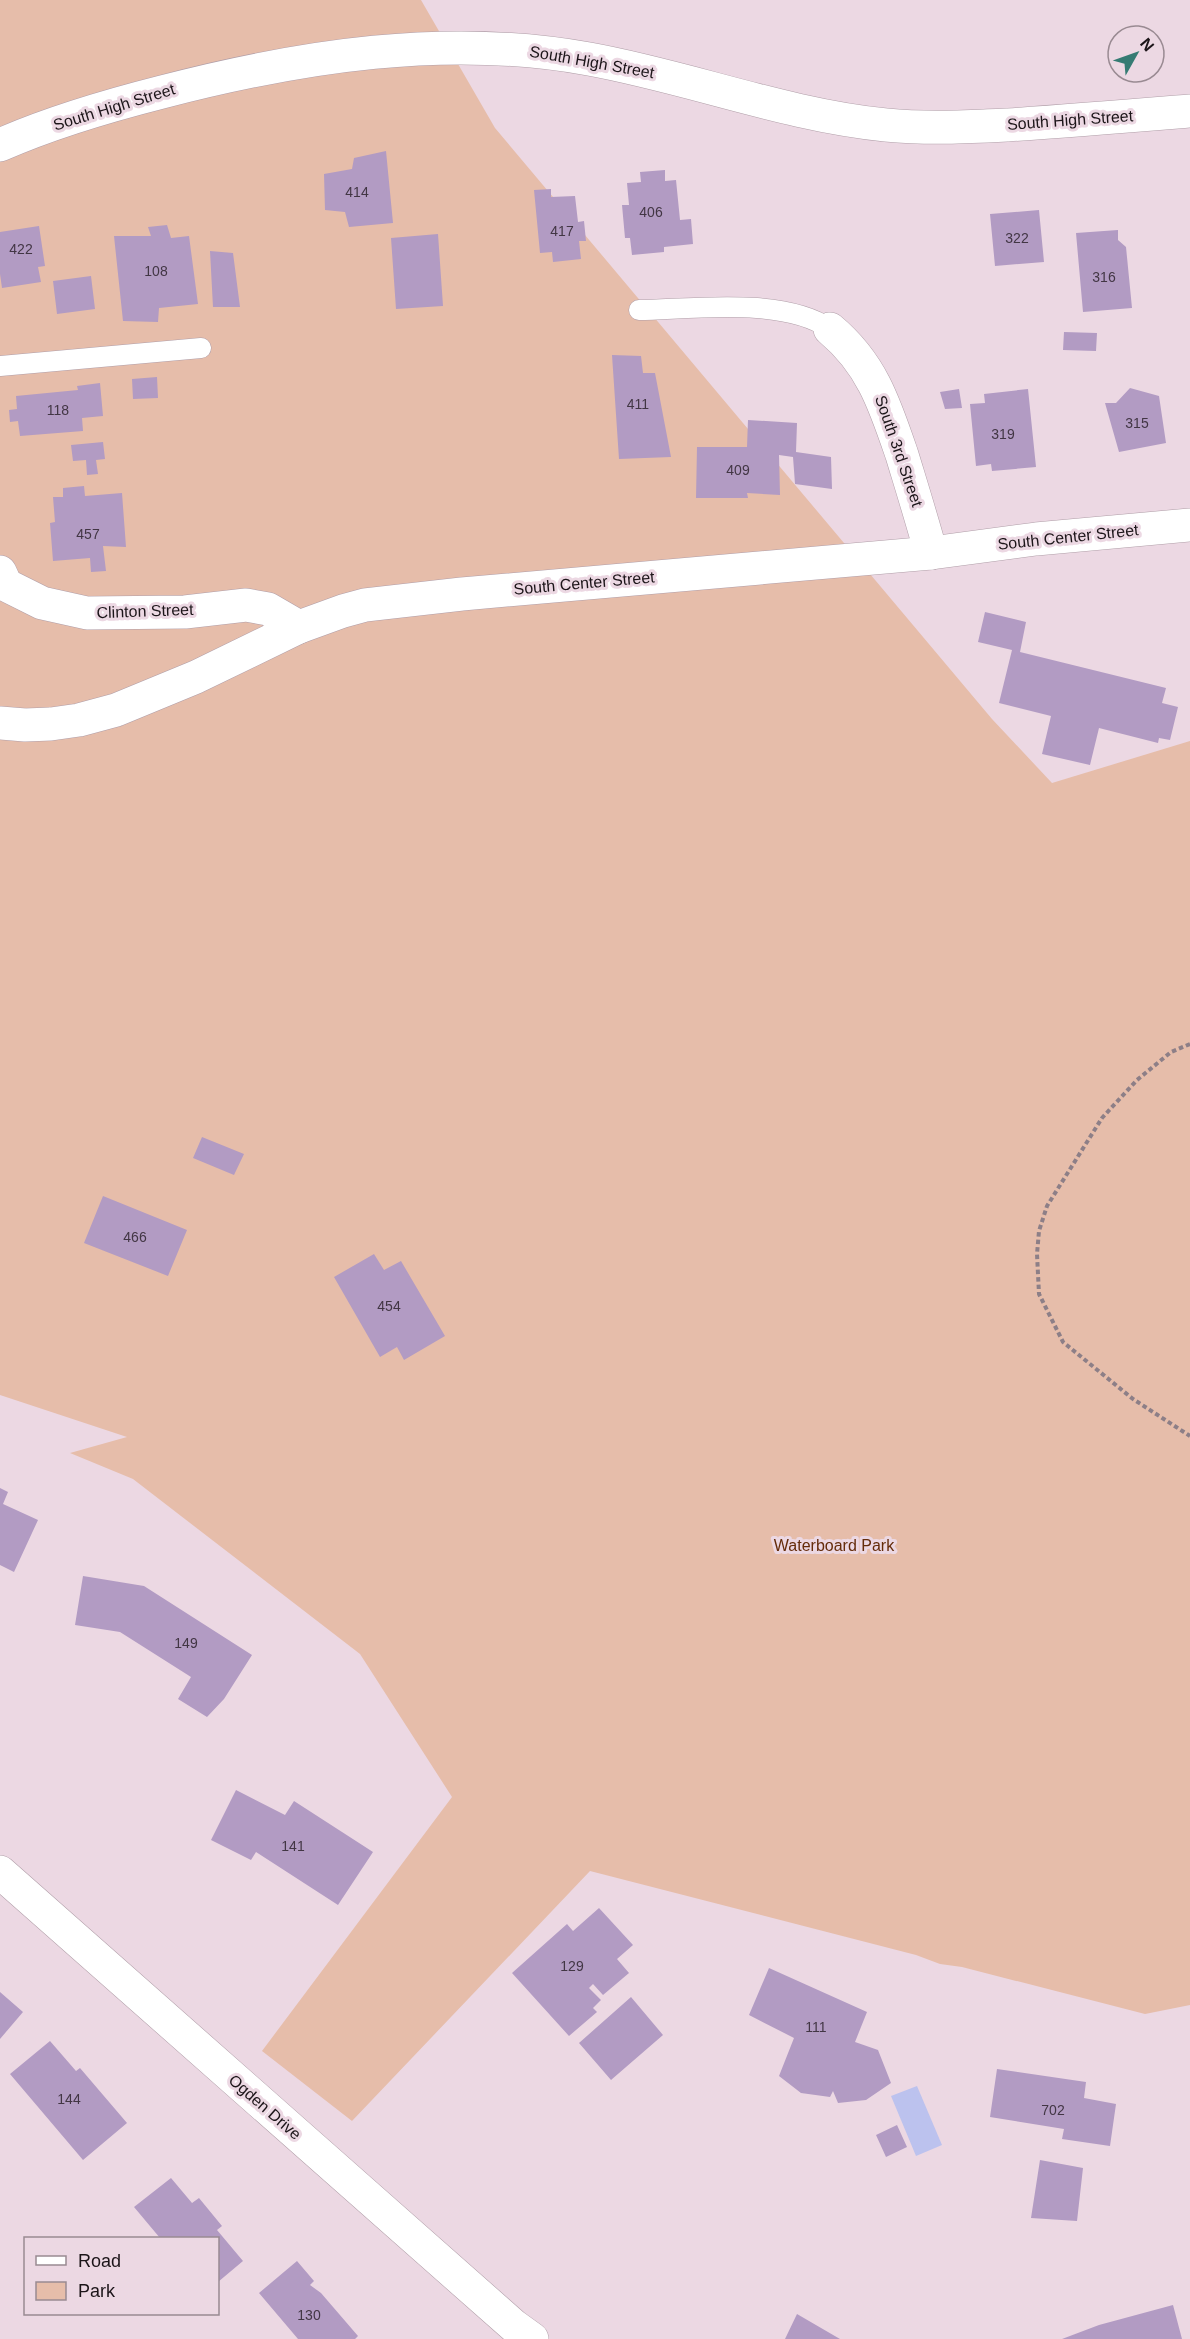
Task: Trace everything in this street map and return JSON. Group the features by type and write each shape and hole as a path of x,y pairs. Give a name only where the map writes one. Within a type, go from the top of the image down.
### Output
{"street":[{"name":"South High Street","path":"0,145 78,117 209,80 280,65 358,54 430,49 514,50 587,58 662,74 800,110 886,125 931,129 1190,111"},
{"name":"South 3rd Street","path":"830,329 848,344 861,361 889,415 931,553"},
{"name":"South Center Street","path":"0,723 51,724 79,720 116,710 205,674 298,627 365,605 462,594 931,553 1036,539 1190,525"},
{"name":"Clinton Street","path":"0,572 6,585 42,603 87,613 185,612 246,605 268,609 298,627"},
{"name":"Ogden Drive","path":"0,1872 496,2311 532,2339"}],"lane":[{"path":"639,310 767,309 791,312 819,321 830,329"},
{"path":"0,366 201,348"}],"path":[{"path":"1190,1044 1171,1053 1137,1080 1102,1118 1047,1206 1039,1231 1036,1254 1040,1294 1064,1342 1133,1399 1190,1436"}],"green space":[{"name":"Waterboard Park","path":"0,0 421,0 495,128 992,719 1052,783 1190,741 1190,2005 1145,2014 962,1967 940,1964 916,1955 590,1871 352,2121 262,2051 452,1797 360,1654 133,1479 70,1453 127,1437 0,1395"}],"water":[{"path":"917,2086 942,2145 916,2156 891,2096"}],"building":[{"path":"386,151 393,223 349,227 345,212 325,210 324,174 352,169 354,158"},
{"path":"665,170 665,181 676,180 680,220 691,219 693,244 664,247 664,252 632,255 630,238 625,238 622,205 629,205 627,183 641,182 640,172"},
{"path":"551,189 551,197 575,196 578,222 584,221 586,241 579,241 581,259 553,262 552,252 540,253 534,190"},
{"path":"1039,210 1044,262 995,266 990,214"},
{"path":"167,225 171,238 189,236 198,304 159,308 158,322 123,321 114,236 151,236 148,227"},
{"path":"39,226 45,266 38,267 41,282 2,288 0,232"},
{"path":"1118,230 1118,240 1126,247 1132,308 1083,312 1076,233"},
{"path":"438,234 443,306 396,309 391,238"},
{"path":"210,251 233,253 240,307 213,307"},
{"path":"91,276 95,309 57,314 53,281"},
{"path":"1064,332 1097,333 1096,351 1063,350"},
{"path":"612,355 641,356 643,373 655,373 671,457 619,459"},
{"path":"157,377 158,398 133,399 132,379"},
{"path":"100,383 103,416 82,418 83,431 20,436 18,421 10,422 9,410 17,409 16,396 78,390 77,386"},
{"path":"1130,388 1159,396 1166,443 1119,452 1105,403 1116,403"},
{"path":"959,389 962,408 945,409 940,392"},
{"path":"1028,389 1036,467 992,471 991,464 976,466 970,404 985,403 984,394"},
{"path":"748,420 797,423 796,452 831,457 832,489 795,484 793,457 779,455 780,495 747,493 748,498 696,498 697,447 747,447"},
{"path":"103,442 105,459 96,460 98,474 87,475 86,460 73,461 71,445"},
{"path":"84,486 85,496 122,493 126,547 103,546 106,571 91,572 90,558 53,561 50,523 55,522 53,497 63,497 63,488"},
{"path":"985,612 1026,622 1020,652 1166,688 1162,703 1178,707 1170,740 1159,738 1158,743 1099,728 1090,765 1042,754 1051,716 999,703 1012,650 978,642"},
{"path":"202,1137 244,1154 234,1175 193,1158"},
{"path":"103,1196 187,1230 168,1276 84,1243"},
{"path":"374,1254 384,1270 401,1261 445,1336 404,1360 397,1347 380,1357 334,1277"},
{"path":"0,1488 8,1492 3,1504 38,1520 14,1572 0,1565"},
{"path":"83,1576 144,1586 252,1655 224,1699 207,1717 178,1699 191,1677 120,1632 75,1625"},
{"path":"236,1790 285,1815 294,1801 373,1852 338,1905 256,1852 251,1860 211,1840"},
{"path":"599,1908 633,1945 617,1959 629,1973 603,1995 593,1984 589,1988 601,2000 593,2008 597,2012 569,2036 512,1973 567,1924 573,1931"},
{"path":"769,1968 867,2012 855,2042 878,2050 891,2083 866,2100 838,2103 833,2091 830,2097 801,2093 779,2076 794,2038 749,2015"},
{"path":"0,1992 23,2012 0,2039"},
{"path":"631,1997 663,2035 611,2080 579,2043"},
{"path":"50,2041 76,2071 80,2068 127,2123 83,2160 10,2074"},
{"path":"997,2069 1086,2082 1084,2098 1116,2104 1110,2146 1062,2139 1064,2129 990,2117"},
{"path":"897,2125 907,2147 886,2157 876,2135"},
{"path":"1040,2160 1083,2168 1077,2221 1031,2218"},
{"path":"171,2178 192,2203 199,2198 222,2226 217,2230 243,2261 219,2281 219,2237 159,2237 134,2207"},
{"path":"297,2261 314,2281 310,2285 321,2293 358,2336 355,2339 298,2339 259,2293"},
{"path":"1173,2305 1182,2339 1062,2339 1099,2325"},
{"path":"797,2314 840,2339 785,2339"}]}
